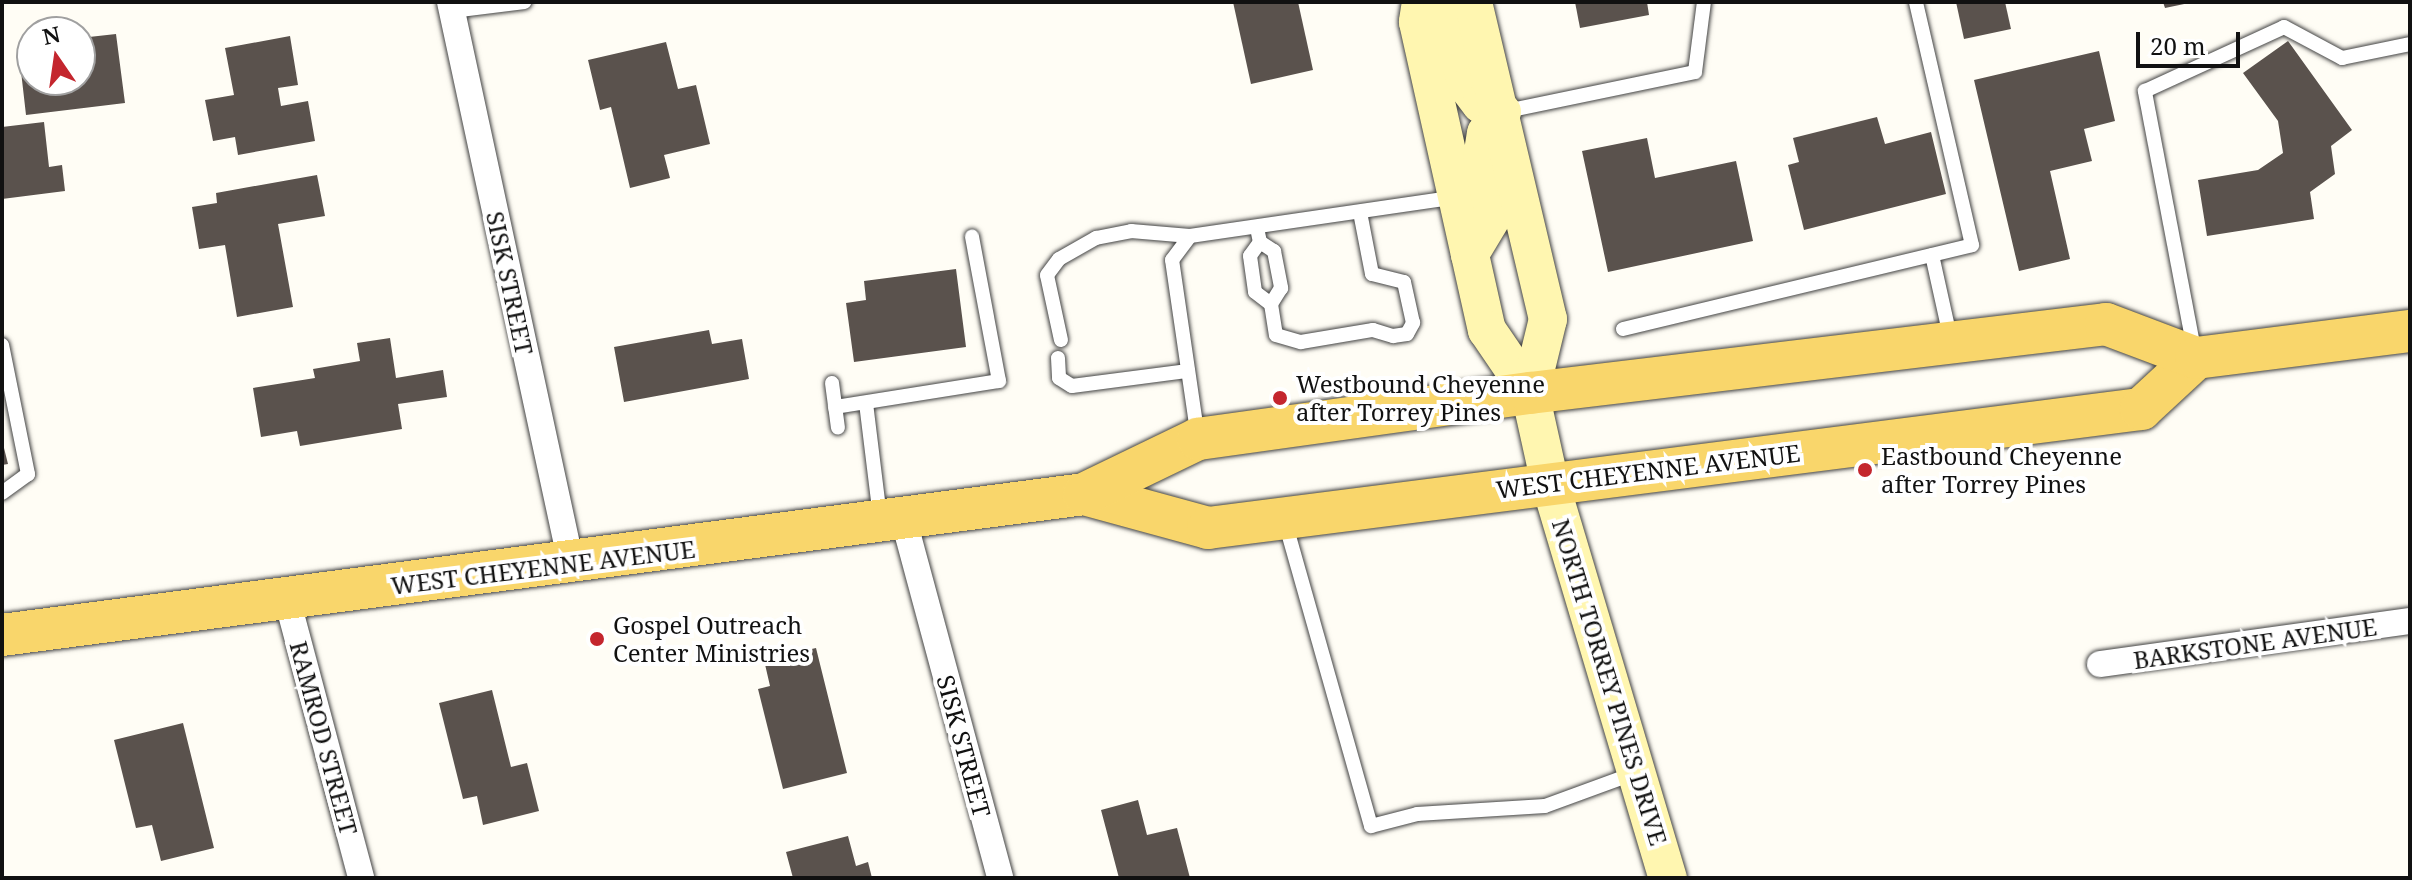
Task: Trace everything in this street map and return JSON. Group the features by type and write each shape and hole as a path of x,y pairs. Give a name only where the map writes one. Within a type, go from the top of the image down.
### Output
{"main road":[{"name":"NORTH TORREY PINES DRIVE","path":"1421,2 1418,22 1487,330 1530,393 1550,483 1668,878"},
{"path":"1442,2 1468,87 1481,104 1502,112 1486,133 1482,157 1494,214 1470,254"},
{"name":"NORTH TORREY PINES DRIVE","path":"1473,2 1502,112 1548,319 1530,393"},
{"name":"WEST CHEYENNE AVENUE","path":"2,635 892,522 1084,494 1198,439 1530,393 2106,324 2196,358 2410,331"},
{"name":"WEST CHEYENNE AVENUE","path":"1084,494 1208,528 2141,409 2196,358"}],"street":[{"name":"SISK STREET","path":"451,6 571,563"},
{"name":"SISK STREET","path":"892,522 1000,878"},
{"name":"RAMROD STREET","path":"287,599 361,878"},
{"name":"BARKSTONE AVENUE","path":"2100,664 2410,621"}],"lane":[{"path":"451,6 524,2"},
{"path":"1502,112 1695,72 1704,2"},
{"path":"1623,329 1972,245 1916,2"},
{"path":"2196,358 2145,91 2284,27 2342,58 2410,44"},
{"path":"1061,340 1047,275 1059,259 1096,238 1131,231 1190,236 1259,235 1360,212 1457,197"},
{"path":"1259,235 1274,251 1281,288 1271,304 1276,335 1301,342 1373,330 1407,334 1413,323 1404,282 1372,274 1360,212"},
{"path":"1259,235 1250,256 1255,292 1271,304"},
{"path":"1190,236 1172,260 1198,439"},
{"path":"835,407 999,381 972,237"},
{"path":"1932,255 1951,343"},
{"path":"2,345 28,474 19,485 2,493"},
{"path":"1058,358 1059,378 1072,386 1188,371"},
{"path":"832,383 838,428"},
{"path":"866,403 892,522"},
{"path":"1284,518 1371,826 1417,814 1545,806 1637,772"}],"building":[{"path":"1233,2 1298,2 1313,70 1251,84"},
{"path":"1575,2 1647,2 1649,15 1580,28"},
{"path":"1956,2 2005,2 2011,29 1964,39"},
{"path":"2163,2 2189,2 2189,3 2165,8"},
{"path":"116,34 125,103 26,115 24,96 96,96 96,36"},
{"path":"290,36 298,85 278,88 281,106 308,101 315,141 238,155 235,137 213,141 205,100 234,95 225,48"},
{"path":"2288,41 2352,130 2331,146 2335,174 2310,192 2314,219 2207,236 2198,180 2258,170 2283,153 2278,121 2243,73"},
{"path":"666,42 678,89 696,85 710,144 664,155 670,178 630,188 611,107 600,110 588,60"},
{"path":"2099,51 2115,121 2084,129 2092,161 2050,171 2070,259 2019,271 1974,80"},
{"path":"1877,117 1885,144 1931,132 1946,194 1804,230 1788,165 1799,162 1793,138"},
{"path":"44,122 49,167 62,165 65,191 2,199 2,127"},
{"path":"1647,138 1655,178 1736,161 1753,241 1608,272 1582,151"},
{"path":"317,175 325,216 278,224 293,307 237,317 225,245 199,249 192,207 217,203 216,193"},
{"path":"956,269 966,347 854,362 846,303 866,300 864,281"},
{"path":"709,330 712,344 742,339 749,379 624,402 614,347"},
{"path":"390,338 396,378 443,370 447,397 398,404 402,429 300,446 297,431 261,437 253,388 315,378 313,369 360,361 357,343"},
{"path":"2,440 8,464 2,465"},
{"path":"816,648 847,773 783,789 758,689 770,686 764,660"},
{"path":"492,690 511,767 527,763 539,811 483,825 477,796 463,799 439,703"},
{"path":"183,723 214,848 161,861 152,825 136,828 114,740"},
{"path":"1138,800 1147,835 1177,828 1190,878 1119,878 1101,810"},
{"path":"848,836 856,866 868,862 872,878 793,878 786,852"}],"place":[{"name":"Westbound Cheyenne after Torrey Pines","path":"1280,398"},
{"name":"Eastbound Cheyenne after Torrey Pines","path":"1865,470"},
{"name":"Gospel Outreach Center Ministries","path":"597,639"}]}
